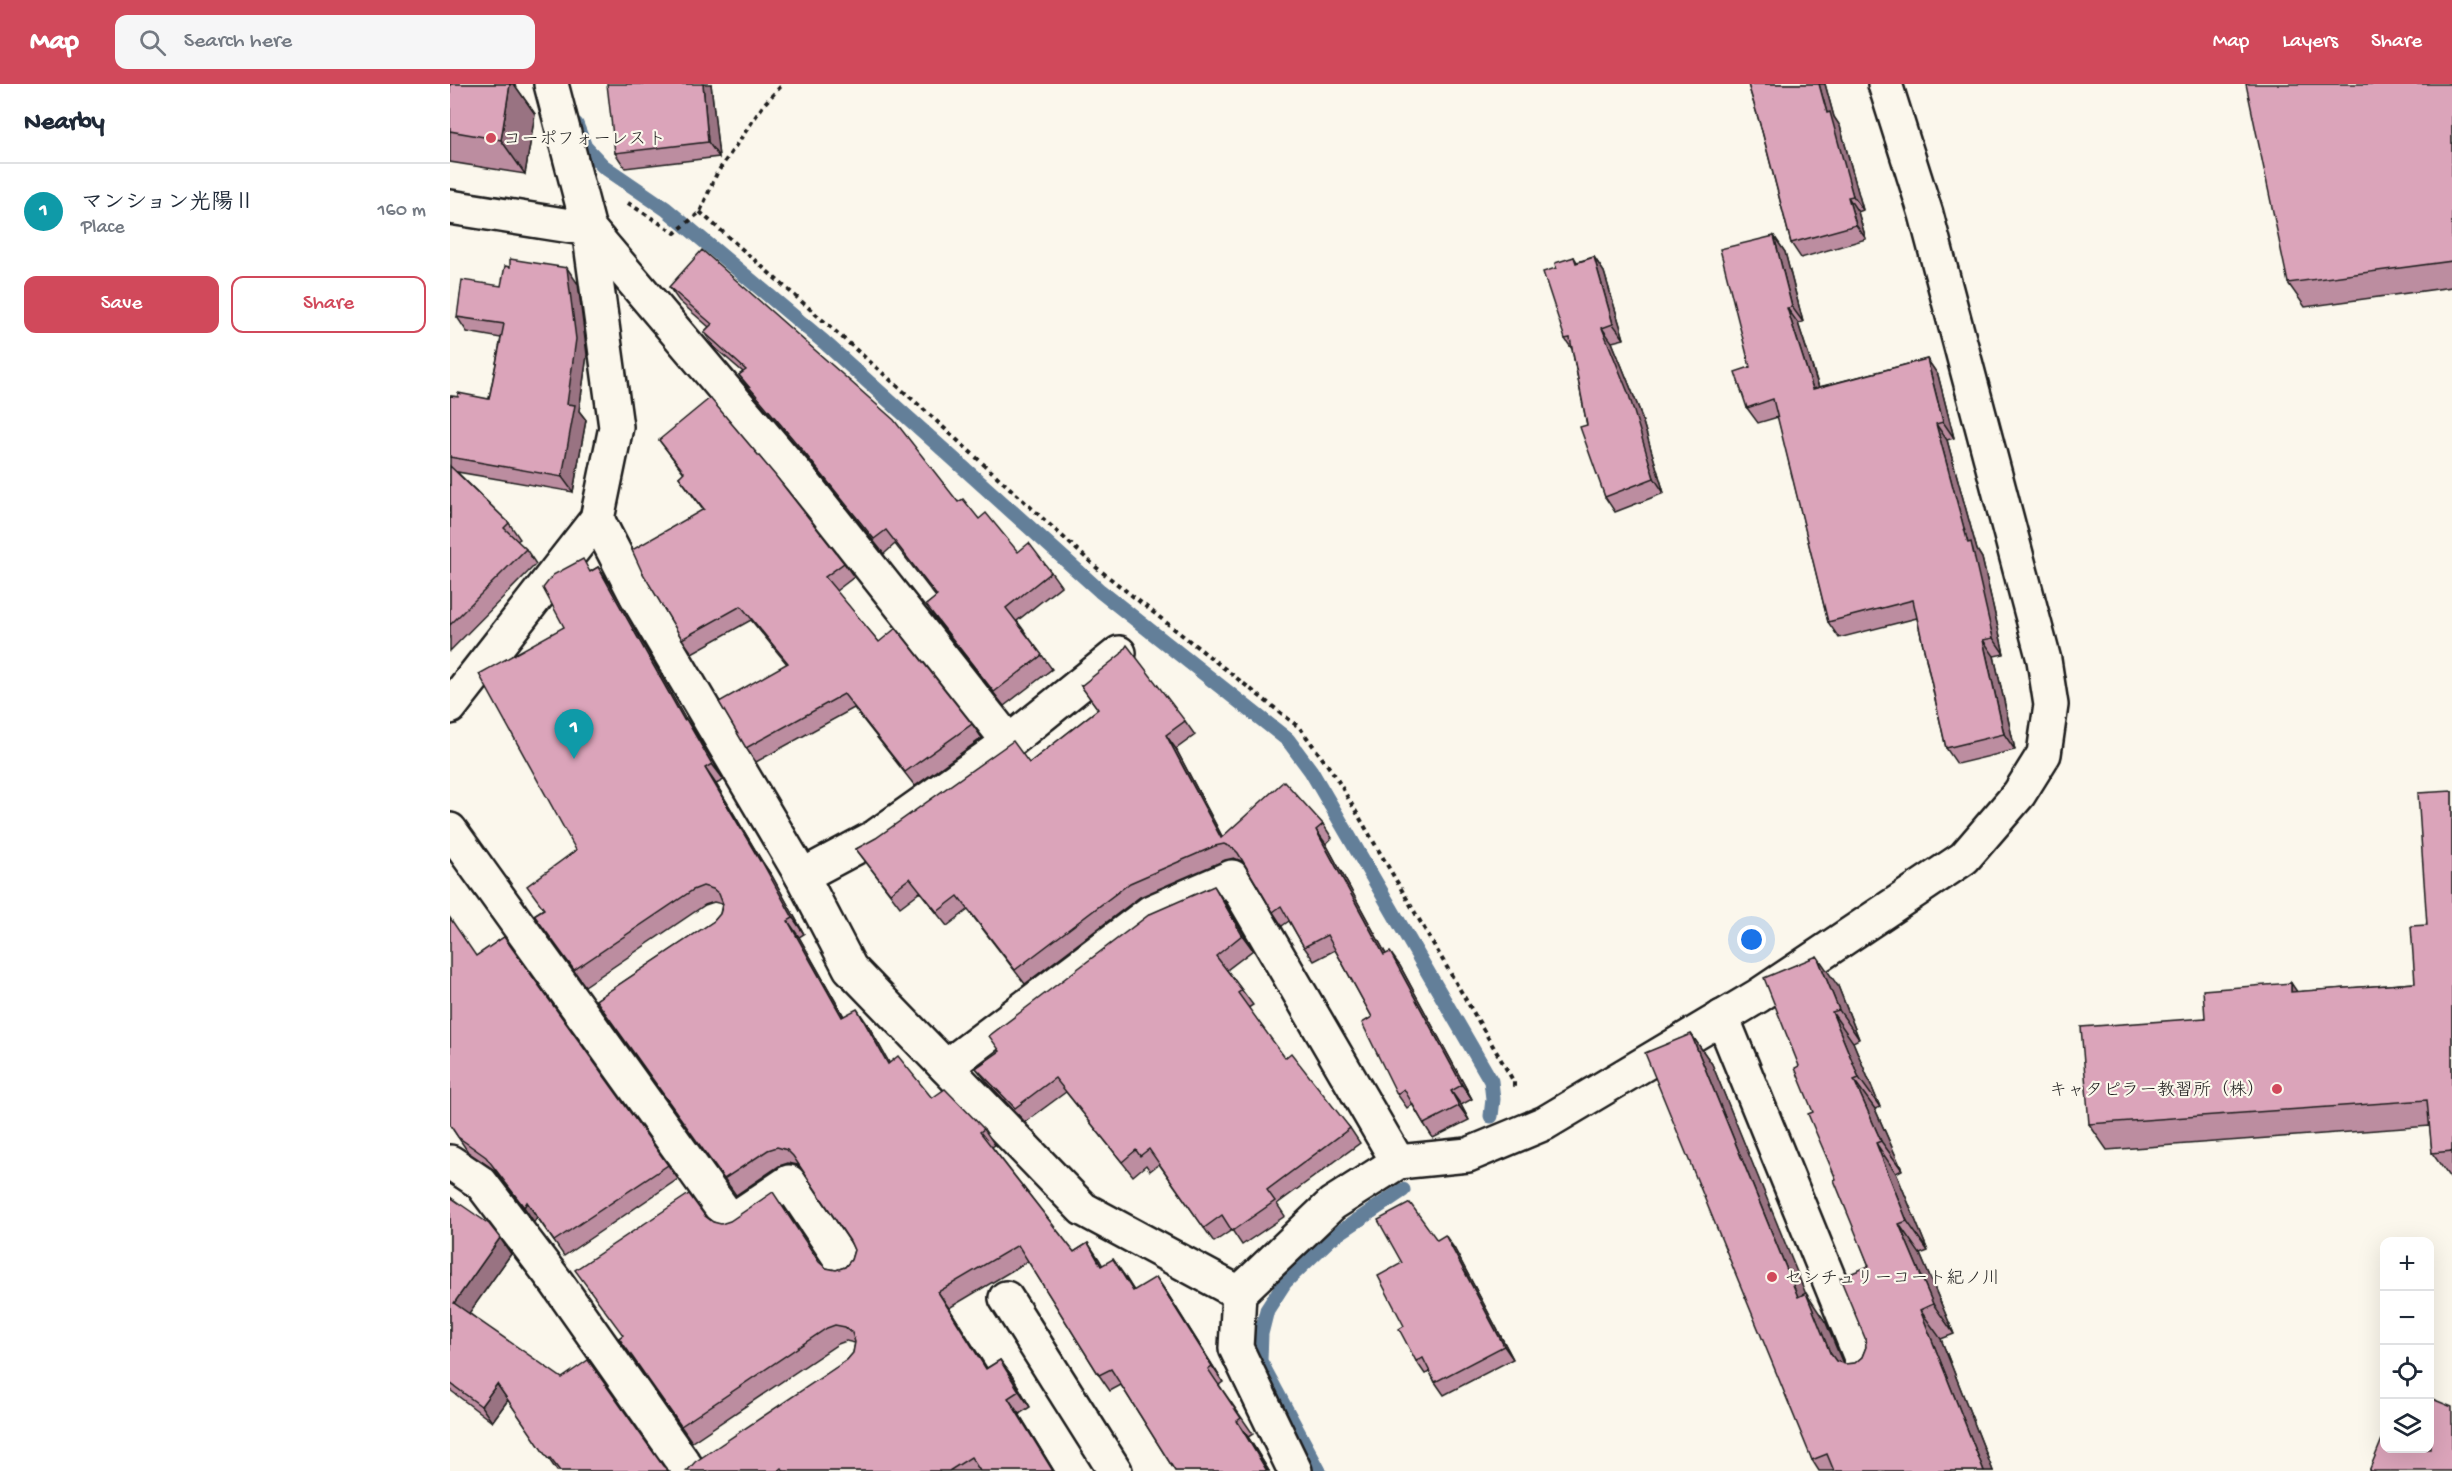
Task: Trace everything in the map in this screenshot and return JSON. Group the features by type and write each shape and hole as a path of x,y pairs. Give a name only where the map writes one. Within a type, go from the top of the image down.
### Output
{"street":[{"path":"450,707 597,519 616,428 589,229 551,84"},
{"path":"1295,1471 1236,1348 1239,1293 1332,1204 1398,1162 1468,1155 1545,1123 1767,989 1964,858 2019,794 2044,754 2051,705 2044,660 1926,214 1885,84"},
{"path":"450,207 589,229 799,477 1010,742"},
{"path":"597,519 636,595 802,876 850,968 1083,1209 1239,1293"},
{"path":"802,876 874,837 1010,742 1119,653"},
{"path":"450,830 580,1012 693,1192 731,1221 789,1182 846,1267"},
{"path":"946,1067 1151,912 1232,877 1398,1162"},
{"path":"580,1012 609,992"},
{"path":"1722,1017 1868,1375"},
{"path":"450,1162 481,1183 557,1283 688,1469 716,1449"},
{"path":"557,1283 586,1263"},
{"path":"1006,1298 1115,1471"}],"path":[{"path":"675,233 697,215 717,173 765,103 783,84"}],"building":[{"path":"450,84 510,84 501,140 450,131"},
{"path":"607,84 703,84 708,142 615,153"},
{"path":"1748,84 1819,84 1827,113 1830,112 1853,196 1848,197 1856,225 1791,243"},
{"path":"2246,84 2452,84 2452,261 2288,283"},
{"path":"1774,236 1792,307 1787,308 1813,389 1927,359 1943,422 1936,424 1968,543 1971,542 1993,638 1983,640 2004,734 1946,748 1913,600 1828,622 1773,399 1747,408 1735,372 1750,367 1720,249"},
{"path":"702,250 894,420 958,502 963,499 979,519 986,513 1018,552 1029,543 1051,572 1006,608 1042,655 994,692 926,605 937,596 886,530 874,539 739,375 746,370 704,332 712,324 669,287"},
{"path":"1574,257 1576,263 1594,257 1613,324 1602,328 1629,395 1654,478 1605,497 1580,427 1587,425 1570,338 1565,339 1543,272 1556,268 1555,263"},
{"path":"510,259 567,268 576,339 567,404 575,405 562,477 450,457 450,396 458,397 458,393 489,399 504,324 457,317 462,280 501,286 505,266 510,267"},
{"path":"710,398 775,475 844,563 825,577 879,642 896,628 972,724 905,772 844,694 746,748 719,702 788,663 741,606 682,639 642,572 632,550 704,509 679,477 684,472 659,440"},
{"path":"450,466 509,523 504,528 526,549 450,625"},
{"path":"583,559 590,572 598,567 684,720 686,719 712,764 705,768 793,918 788,921 842,1017 857,1009 888,1064 898,1056 932,1098 945,1089 984,1129 980,1132 1074,1252 1088,1243 1101,1266 1113,1259 1133,1291 1156,1277 1212,1366 1208,1369 1241,1418 1237,1421 1267,1471 1175,1471 1111,1369 1099,1375 1018,1245 938,1292 986,1369 1000,1360 1019,1391 1008,1398 1053,1471 980,1471 971,1457 949,1471 784,1471 782,1468 778,1471 687,1471 695,1462 847,1360 853,1353 855,1342 852,1333 845,1327 835,1325 827,1328 681,1426 619,1338 623,1335 575,1270 689,1194 705,1216 721,1224 730,1221 773,1192 819,1262 826,1268 836,1270 845,1267 851,1260 854,1250 787,1150 777,1147 768,1150 724,1179 596,1000 714,921 720,914 723,904 719,894 703,886 693,890 574,970 534,915 544,909 527,886 576,850 479,674 564,627 543,588 553,575"},
{"path":"1127,645 1185,721 1166,735 1221,838 1284,781 1323,824 1316,830 1384,955 1390,952 1462,1085 1451,1091 1459,1106 1424,1124 1404,1089 1397,1094 1362,1023 1372,1017 1327,935 1304,947 1281,906 1273,912 1238,853 1224,844 1130,883 1015,970 958,896 937,912 910,878 890,893 856,849 876,838 1013,741 1029,763 1098,709 1081,686 1121,654"},
{"name":"キャタピラー教習所（株）","path":"2452,791 2452,1151 2432,1153 2427,1100 2089,1124 2081,1027 2205,1018 2203,990 2291,983 2291,992 2415,983 2411,926 2427,925 2418,793"},
{"path":"1214,886 1242,935 1216,956 1242,990 1238,993 1285,1058 1291,1053 1350,1128 1267,1190 1275,1201 1232,1231 1222,1215 1204,1228 1149,1149 1140,1156 1136,1150 1122,1162 1055,1078 1015,1108 976,1068 1000,1051 989,1036 1150,914"},
{"path":"450,918 476,956 504,937 668,1165 554,1241 527,1202 524,1207 486,1157 458,1137 450,1125"},
{"path":"1817,956 1839,1010 1832,1012 1859,1078 1854,1080 1881,1141 1876,1143 1907,1221 1899,1224 1933,1304 1920,1310 1984,1471 1834,1471 1827,1454 1812,1460 1645,1053 1691,1034 1798,1297 1806,1293 1830,1353 1836,1361 1845,1364 1855,1363 1862,1357 1866,1347 1865,1338 1840,1278 1869,1266 1808,1114 1813,1112 1795,1068 1799,1066 1764,978"},
{"path":"450,1197 489,1224 500,1238 454,1303 562,1378 588,1360 663,1466 669,1471 560,1471 550,1458 548,1459 497,1384 481,1406 450,1383"},
{"path":"1410,1203 1437,1240 1445,1235 1504,1346 1435,1382 1423,1358 1416,1361 1399,1329 1404,1326 1378,1276 1402,1263 1378,1220"},
{"path":"2434,1400 2452,1407 2452,1471 2369,1471 2380,1444 2380,1453 2434,1453"}],"waterway":[{"path":"576,124 585,147 603,166 666,209 824,342 1100,591 1288,740 1311,771 1491,1081 1493,1099 1491,1116"},
{"path":"1319,1471 1260,1361 1261,1334 1267,1310 1285,1282 1330,1239 1403,1190"}],"place":[{"name":"コーポフォーレスト","path":"491,138"},
{"name":"マンション光陽Ⅱ","path":"574,759"},
{"name":"キャタピラー教習所（株）","path":"2277,1089"},
{"name":"センチュリーコート紀ノ川","path":"1772,1277"}]}
